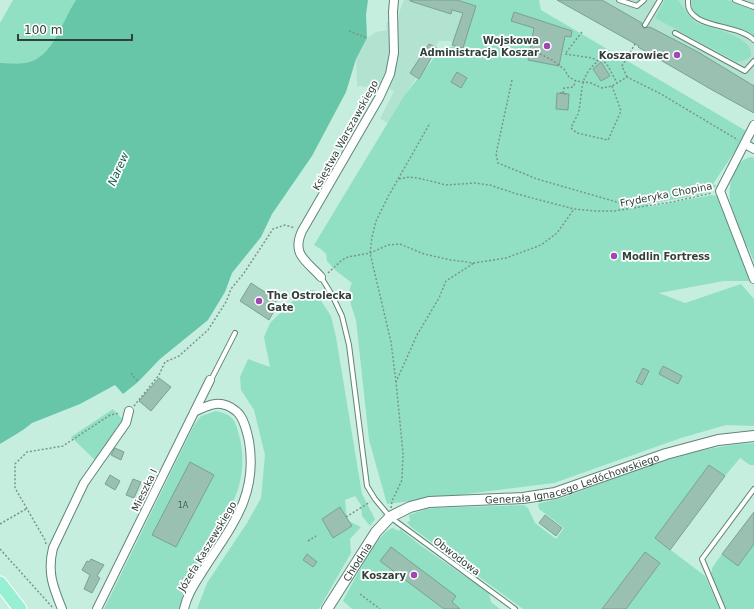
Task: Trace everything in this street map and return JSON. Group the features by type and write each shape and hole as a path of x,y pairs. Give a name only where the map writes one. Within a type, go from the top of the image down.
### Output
{"main road":[{"path":"0,583 20,609"}],"street":[{"name":"Księstwa Warszawskiego","path":"321,277 304,260 299,251 298,241 302,231 379,98 390,74 394,53 394,0"},
{"path":"754,125 720,191 754,279"},
{"path":"745,144 754,150"},
{"name":"Mieszka I","path":"97,609 210,380"},
{"name":"Józefa Kaszewskiego","path":"184,609 186,600 195,583 244,503 250,481 252,461 244,422 238,413 230,407 219,404 209,404 194,412"},
{"path":"62,609 51,577 50,560 53,548 84,483 126,423 129,411"},
{"name":"Generała Ignacego Ledóchowskiego","path":"391,512 429,502 523,498 555,493 666,454 718,440 754,436"},
{"name":"Chłodnia","path":"327,609 376,532 391,512"}],"lane":[{"path":"619,0 638,6 644,0"},
{"path":"645,25 660,0"},
{"path":"688,0 689,10 698,19 743,32 754,40"},
{"path":"735,0 754,7"},
{"path":"675,33 745,71 754,61"},
{"name":"Obwodowa","path":"321,277 332,294 342,316 349,345 367,486 375,499 515,609"},
{"path":"210,380 235,333"},
{"path":"723,609 702,559 754,489"}],"path":[{"path":"349,30 367,38"},
{"path":"582,32 565,54 592,58 598,62"},
{"path":"635,44 622,66 627,77 661,94 745,144"},
{"path":"540,54 552,60 564,69 569,77 576,81 591,82 602,88 612,86 627,77"},
{"path":"612,86 621,111 608,140 577,133 571,128 578,114 583,82 588,72 598,62 602,59 608,66 617,83"},
{"path":"512,80 496,154 498,163 537,179 636,208"},
{"path":"563,93 564,88 573,86 576,81"},
{"path":"560,93 568,94"},
{"path":"391,512 392,501 402,480 403,453 391,342 370,253 376,221 389,195 430,124"},
{"name":"Fryderyka Chopina","path":"399,179 409,177 418,178 446,185 475,183 490,185 517,194 574,209 614,211 703,196 720,191"},
{"path":"333,269 342,260 370,253 388,245 400,244 424,254 451,260 474,263 506,258 541,245 557,233 574,209"},
{"path":"50,560 44,540 15,488 16,464 27,452 63,446 110,415 129,411 159,375 165,362 179,356 208,330 226,302 231,289 244,273 273,229 285,225 302,231"},
{"path":"396,382 417,335 439,298 446,281 474,263"},
{"path":"131,373 138,382"},
{"path":"346,517 375,499"},
{"path":"0,524 26,509"},
{"path":"308,541 316,536"},
{"path":"0,549 54,609"},
{"path":"360,594 380,609"}],"shaded area":[{"path":"13,0 76,0 56,38 43,54 35,60 25,63 0,63 0,23"},
{"path":"404,0 444,0 528,57 448,41 439,41 388,123 380,119 394,91 389,89 357,86 356,59 367,38 376,32 387,30 386,23 399,19 399,13"},
{"path":"452,0 539,0 541,10 748,132 713,184 717,186 709,190 708,193 706,192 699,195 648,204 649,207 712,195 718,196 750,281 724,281 659,293 685,303 741,284 754,299 754,426 726,425 681,438 554,483 387,504 369,440 356,320 351,306 350,287 352,283 335,270 327,261 326,254 314,245 404,96 441,49 459,45 468,6"},
{"path":"557,0 754,0 754,113 714,91"},
{"path":"665,0 678,0 695,22 728,33 745,42 750,48 751,56 737,62 655,18"},
{"path":"692,0 727,0 754,10 754,36 700,18 692,8"},
{"path":"752,157 754,158 754,262 748,247 745,245 734,217 729,194 730,183 734,172 743,160"},
{"path":"314,290 331,316 336,337 362,494 375,519 370,526 362,516 361,505 355,496 345,500 347,520 361,527 350,539 351,553 319,609 197,609 207,583 247,523 261,498 265,455 254,410 241,390 240,377 248,359 270,367 264,337 270,323 303,291"},
{"path":"113,409 126,423 98,463 71,437"},
{"path":"216,411 230,416 238,430 242,461 239,484 232,505 186,586 179,609 104,609 194,425 201,416"},
{"path":"754,443 754,465 750,465 740,458 725,476 709,465 655,538 705,576 720,609 626,609 660,563 645,552 602,609 523,609 411,527 407,522 410,521 409,515 426,509 524,505 528,508 535,523 556,539 564,528 539,509 538,504 540,503 562,498 656,463 705,450 730,445"},
{"path":"393,528 399,531 400,529 420,545 489,593 491,602 500,609 352,609 343,601 358,572 373,548 387,531"},
{"path":"754,544 754,609 726,609 711,577 712,568 722,554 738,566"}],"water":[{"name":"Narew","path":"76,0 368,0 366,15 367,38 356,59 346,92 312,156 272,214 261,237 232,273 225,292 208,320 160,359 138,382 123,394 115,385 80,404 32,423 0,444 0,63 25,63 35,60 43,54 56,38"}],"building":[{"path":"410,0 457,0 476,6 463,48 452,45 463,13 452,10 451,14"},
{"name":"Koszarowiec","path":"557,0 602,0 642,23 644,28 650,27 698,52 754,86 754,113 638,47 639,46"},
{"name":"Wojskowa Administracja Koszar","path":"514,12 572,31 571,37 565,36 559,66 528,60 534,28 511,21"},
{"path":"429,44 437,48 419,79 410,73"},
{"path":"601,62 610,76 601,81 593,69"},
{"path":"457,72 467,78 461,88 451,82"},
{"path":"557,93 569,94 568,110 556,109"},
{"name":"The Ostrolecka Gate","path":"251,283 277,300 271,309 274,311 269,320 240,301"},
{"path":"663,366 682,376 678,384 659,374"},
{"path":"643,368 649,371 642,385 636,382"},
{"path":"159,378 171,387 151,411 139,401"},
{"path":"115,448 124,452 121,460 111,455"},
{"path":"190,462 214,475 176,547 152,535"},
{"path":"709,465 725,476 670,550 655,538"},
{"path":"110,475 120,481 115,490 105,484"},
{"path":"133,479 141,482 134,498 126,495"},
{"path":"340,507 352,526 333,538 322,519"},
{"path":"754,512 754,544 738,566 722,554"},
{"path":"545,515 562,528 556,536 539,523"},
{"name":"Koszary","path":"391,547 456,596 452,602 460,609 444,609 380,561"},
{"path":"645,552 660,563 626,609 602,609"},
{"path":"307,554 317,562 313,567 303,560"},
{"path":"91,559 104,565 97,576 100,578 92,593 84,589 90,575 82,570 87,561 89,562"}],"place":[{"name":"Wojskowa Administracja Koszar","path":"547,46"},
{"name":"Koszarowiec","path":"677,55"},
{"name":"Modlin Fortress","path":"614,256"},
{"name":"The Ostrolecka Gate","path":"259,301"},
{"name":"Koszary","path":"414,575"}]}
